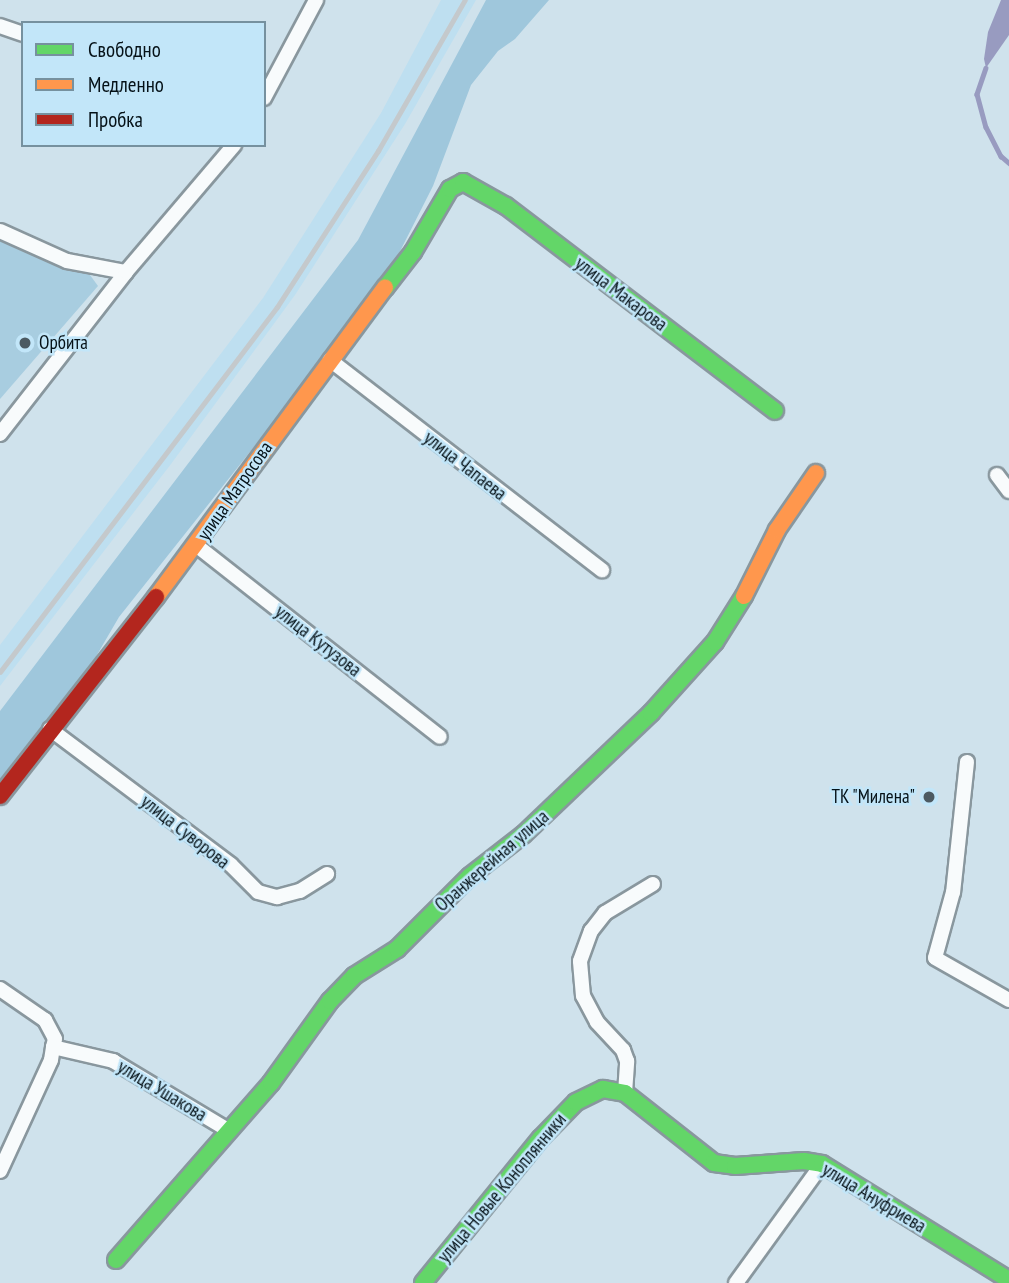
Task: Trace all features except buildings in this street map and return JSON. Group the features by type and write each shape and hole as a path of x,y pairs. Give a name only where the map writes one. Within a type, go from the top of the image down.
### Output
{"street":[{"path":"266,94 316,0"},
{"path":"0,26 21,33"},
{"path":"0,434 126,272 232,147"},
{"name":"улица Матросова","path":"0,796 196,545 330,360 413,252 450,189 463,182"},
{"name":"улица Макарова","path":"463,182 506,206 775,411"},
{"path":"0,231 66,261 126,272"},
{"name":"улица Чапаева","path":"330,360 602,570"},
{"name":"Оранжерейная улица","path":"116,1260 271,1083 330,1001 354,976 397,949 470,876 524,834 651,713 715,642 744,595 778,530 816,473"},
{"path":"997,475 1009,491"},
{"name":"улица Кутузова","path":"196,545 440,737"},
{"name":"улица Суворова","path":"50,729 231,865 258,892 277,897 300,891 327,874"},
{"path":"967,762 953,891 935,958 1009,1000"},
{"path":"625,1093 627,1061 623,1050 597,1022 583,996 580,961 590,931 605,913 653,884"},
{"path":"0,989 45,1020 55,1039 51,1060 0,1171"},
{"name":"улица Ушакова","path":"54,1047 113,1060 228,1130"},
{"name":"улица Новые Коноплянники","path":"423,1283 541,1138 576,1102 603,1089 625,1093"},
{"name":"улица Ануфриева","path":"625,1093 714,1163 735,1166 804,1161 822,1164 1009,1280"},
{"path":"736,1283 822,1164"}],"shaded area":[{"path":"441,0 476,0 405,124 295,295 171,464 0,686 0,645 263,298 381,113"},
{"path":"486,0 549,0 515,39 498,51 471,85 433,186 384,283 119,617 87,672 0,797 0,711 358,240"},
{"path":"1001,0 1009,0 1009,35 986,68 984,59 988,32"},
{"name":"Орбита","path":"0,237 90,275 98,286 0,399"}],"waterway":[{"path":"986,68 977,94 986,127 1001,156 1009,163"}],"railway":[{"path":"0,672 277,307 378,151 465,0"}],"traffic: fast":[{"path":"385,288 413,252 450,189 463,182 506,206 775,411"},
{"path":"116,1260 271,1083 330,1001 354,976 397,949 470,876 524,834 651,713 715,642 744,596"},
{"path":"423,1283 541,1138 576,1102 603,1089 625,1093 714,1163 735,1166 804,1161 822,1164 1009,1280"}],"traffic: slow":[{"path":"156,597 385,288"},
{"path":"744,596 777,530 816,473"}],"traffic: jam":[{"path":"0,796 156,597"}],"place":[{"name":"Орбита","path":"25,343"},
{"name":"ТК \"Милена\"","path":"929,797"}]}
